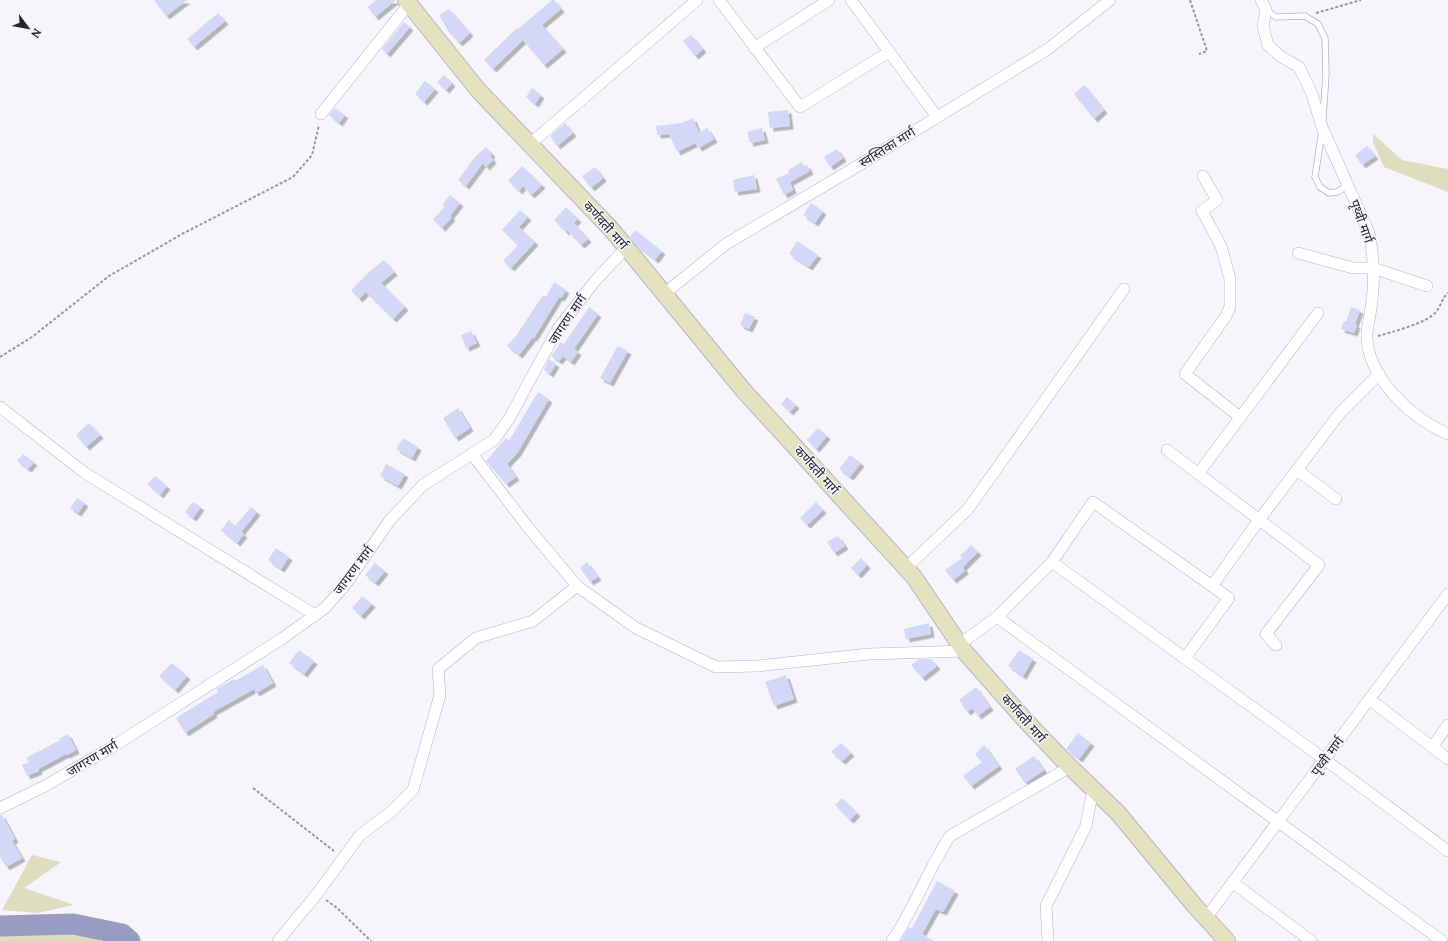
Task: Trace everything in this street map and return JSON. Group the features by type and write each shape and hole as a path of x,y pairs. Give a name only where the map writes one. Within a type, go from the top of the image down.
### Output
{"main road":[{"name":"कर्णवती मार्ग","path":"407,2 478,90 611,229 744,391 914,576 962,648 1025,720 1070,767 1118,813 1227,941"}],"street":[{"path":"530,144 697,0"},
{"path":"719,0 800,107 889,52"},
{"path":"754,48 829,0"},
{"path":"850,0 937,117"},
{"name":"स्वस्तिका मार्ग","path":"664,294 726,244 1048,49 1110,0"},
{"path":"321,114 407,2"},
{"name":"पृथ्वी मार्ग","path":"1264,5 1263,26 1268,45 1280,56 1299,67 1312,94 1322,127 1369,233 1372,251 1373,290 1367,333 1373,363 1378,374 1401,402 1427,423 1448,434"},
{"path":"1204,176 1217,200 1202,211 1221,246 1230,279 1230,307 1226,316 1185,374 1240,417"},
{"name":"जागरण मार्ग","path":"0,808 45,786 109,749 280,640 325,608 346,584 390,520 423,485 494,440 506,424 557,330 595,280 626,248"},
{"path":"1298,253 1353,268 1373,268 1427,286"},
{"path":"906,568 968,509 1124,289"},
{"path":"1198,474 1318,313"},
{"path":"1212,586 1259,520 1340,413 1378,374"},
{"path":"0,407 85,473 315,615"},
{"path":"1167,450 1319,565 1266,634 1276,645"},
{"path":"472,454 527,526 577,586 636,628 716,667 758,666 869,654 962,648 997,617 1052,562 1093,502 1229,598 1185,658"},
{"path":"1297,470 1336,499"},
{"path":"1052,562 1324,759 1448,851"},
{"path":"278,941 317,894 360,835 390,812 413,790 440,695 438,669 476,638 532,621 577,586"},
{"name":"पृथ्वी मार्ग","path":"1206,918 1448,594"},
{"path":"997,617 1442,941"},
{"path":"1369,699 1448,759"},
{"path":"1432,747 1448,725"},
{"path":"892,941 902,928 940,851 950,836 1070,767"},
{"path":"1048,941 1046,906 1086,826 1093,789"},
{"path":"1232,882 1311,941"}],"lane":[{"path":"1264,5 1276,17 1305,16 1318,24 1325,38 1326,74 1322,127 1315,177 1320,187 1329,193 1337,192 1349,185"}],"path":[{"path":"1190,0 1207,52 1200,54"},
{"path":"1305,16 1361,0"},
{"path":"0,357 32,337 109,276 182,234 293,177 312,155 321,114"},
{"path":"1368,340 1421,322 1436,312 1444,296 1448,293"},
{"path":"253,788 343,858"},
{"path":"317,894 337,908 371,941"}],"green space":[{"path":"1373,134 1402,160 1448,169 1448,192 1384,167 1373,142"},
{"path":"32,855 61,862 24,888 74,905 37,913 2,910"},
{"path":"44,934 92,936 102,941 0,941 0,935"}],"building":[{"path":"154,0 187,0 166,16"},
{"path":"376,0 396,0 375,17 368,7"},
{"path":"552,0 554,0 561,9 542,25 563,49 544,65 523,40 493,69 484,60 517,28 518,29"},
{"path":"449,9 470,33 459,43 448,31 439,15"},
{"path":"218,13 225,21 194,47 187,39"},
{"path":"404,22 410,27 387,54 382,49"},
{"path":"691,35 703,49 695,56 683,41"},
{"path":"444,75 452,83 446,90 437,82"},
{"path":"425,81 435,89 424,102 415,94"},
{"path":"1084,85 1104,110 1094,119 1074,94"},
{"path":"532,88 541,95 535,104 526,97"},
{"path":"335,108 345,115 339,123 329,115"},
{"path":"788,110 790,126 770,128 768,112"},
{"path":"693,118 699,133 707,128 714,139 699,148 695,143 677,152 669,134 657,135 656,126 682,123"},
{"path":"565,123 573,133 557,146 550,136"},
{"path":"762,128 765,140 750,143 747,132"},
{"path":"1367,146 1375,156 1362,165 1355,155"},
{"path":"486,147 492,154 490,156 493,160 486,167 483,163 466,186 458,180 475,157"},
{"path":"837,149 843,158 830,167 824,157"},
{"path":"802,162 804,166 807,165 810,171 790,182 793,190 784,195 776,179 789,173 788,170"},
{"path":"522,166 542,185 531,195 523,186 519,191 508,181"},
{"path":"595,167 603,178 591,188 582,176"},
{"path":"754,175 757,189 735,192 733,180"},
{"path":"450,195 460,203 450,216 452,217 442,228 433,219 445,207 442,205"},
{"path":"811,203 823,211 815,223 803,215"},
{"path":"566,207 578,219 574,223 588,239 581,245 567,230 566,232 554,220"},
{"path":"520,210 528,217 519,227 535,242 511,268 503,261 518,245 502,230"},
{"path":"635,230 662,251 655,260 637,246 630,237"},
{"path":"797,241 818,255 809,267 789,254"},
{"path":"384,260 394,272 381,283 405,307 393,319 366,292 359,299 351,290 370,271"},
{"path":"554,282 566,290 561,298 559,297 534,338 533,337 519,355 507,346 516,336 543,295 546,297"},
{"path":"589,307 598,314 574,349 578,352 571,362 563,356 559,361 551,356 561,342 564,344"},
{"path":"1351,307 1360,310 1355,324 1357,325 1354,333 1341,329 1344,321 1346,322"},
{"path":"745,313 755,317 749,329 740,325"},
{"path":"471,331 477,343 466,348 461,335"},
{"path":"618,346 628,351 610,383 600,378"},
{"path":"549,359 556,364 550,374 544,370"},
{"path":"538,392 549,399 518,452 507,464 516,477 506,484 486,461 506,438 509,441"},
{"path":"787,397 796,405 790,412 781,404"},
{"path":"458,408 470,428 455,438 443,418"},
{"path":"89,423 100,435 86,447 76,435"},
{"path":"818,428 827,436 816,449 807,440"},
{"path":"403,438 418,447 412,458 396,449"},
{"path":"23,454 34,462 28,469 17,461"},
{"path":"850,455 861,463 850,477 839,469"},
{"path":"386,464 405,474 398,486 380,476"},
{"path":"155,476 167,486 160,495 147,484"},
{"path":"77,498 85,503 78,513 70,508"},
{"path":"193,502 201,507 193,518 185,512"},
{"path":"816,502 823,510 807,525 800,518"},
{"path":"251,507 257,512 241,532 244,534 237,543 221,530 229,520 235,526"},
{"path":"838,536 845,546 834,553 827,542"},
{"path":"971,545 978,552 963,567 965,571 953,580 945,570 962,558 960,556"},
{"path":"276,548 289,557 281,569 268,560"},
{"path":"861,558 867,565 858,575 851,568"},
{"path":"587,562 598,577 590,582 580,568"},
{"path":"375,563 385,571 375,583 365,575"},
{"path":"362,596 372,604 361,616 352,608"},
{"path":"929,623 931,634 906,639 904,629"},
{"path":"299,650 314,661 304,674 289,663"},
{"path":"1019,650 1033,659 1023,676 1008,666"},
{"path":"919,659 931,659 937,666 922,678 911,665"},
{"path":"172,663 187,676 175,690 159,676"},
{"path":"263,665 273,683 256,693 254,689 213,712 214,714 185,733 176,718 218,692 216,689 234,679 235,681"},
{"path":"786,675 794,699 774,706 765,682"},
{"path":"976,687 990,707 978,716 972,708 967,712 959,700"},
{"path":"1078,733 1091,743 1079,759 1066,749"},
{"path":"68,734 76,750 38,769 39,771 27,776 22,765 29,762 26,758 60,740 59,739"},
{"path":"841,743 851,753 842,761 831,752"},
{"path":"984,745 999,766 971,786 963,776 982,762 975,754"},
{"path":"1034,756 1044,770 1025,783 1015,769"},
{"path":"842,798 857,813 850,820 835,805"},
{"path":"0,815 2,815 15,839 12,841 22,858 6,867 0,857"},
{"path":"937,881 955,891 943,912 936,909 922,934 934,941 900,941 909,927 912,928"}],"waterway":[{"path":"0,926 73,924 122,934 130,941"}]}
